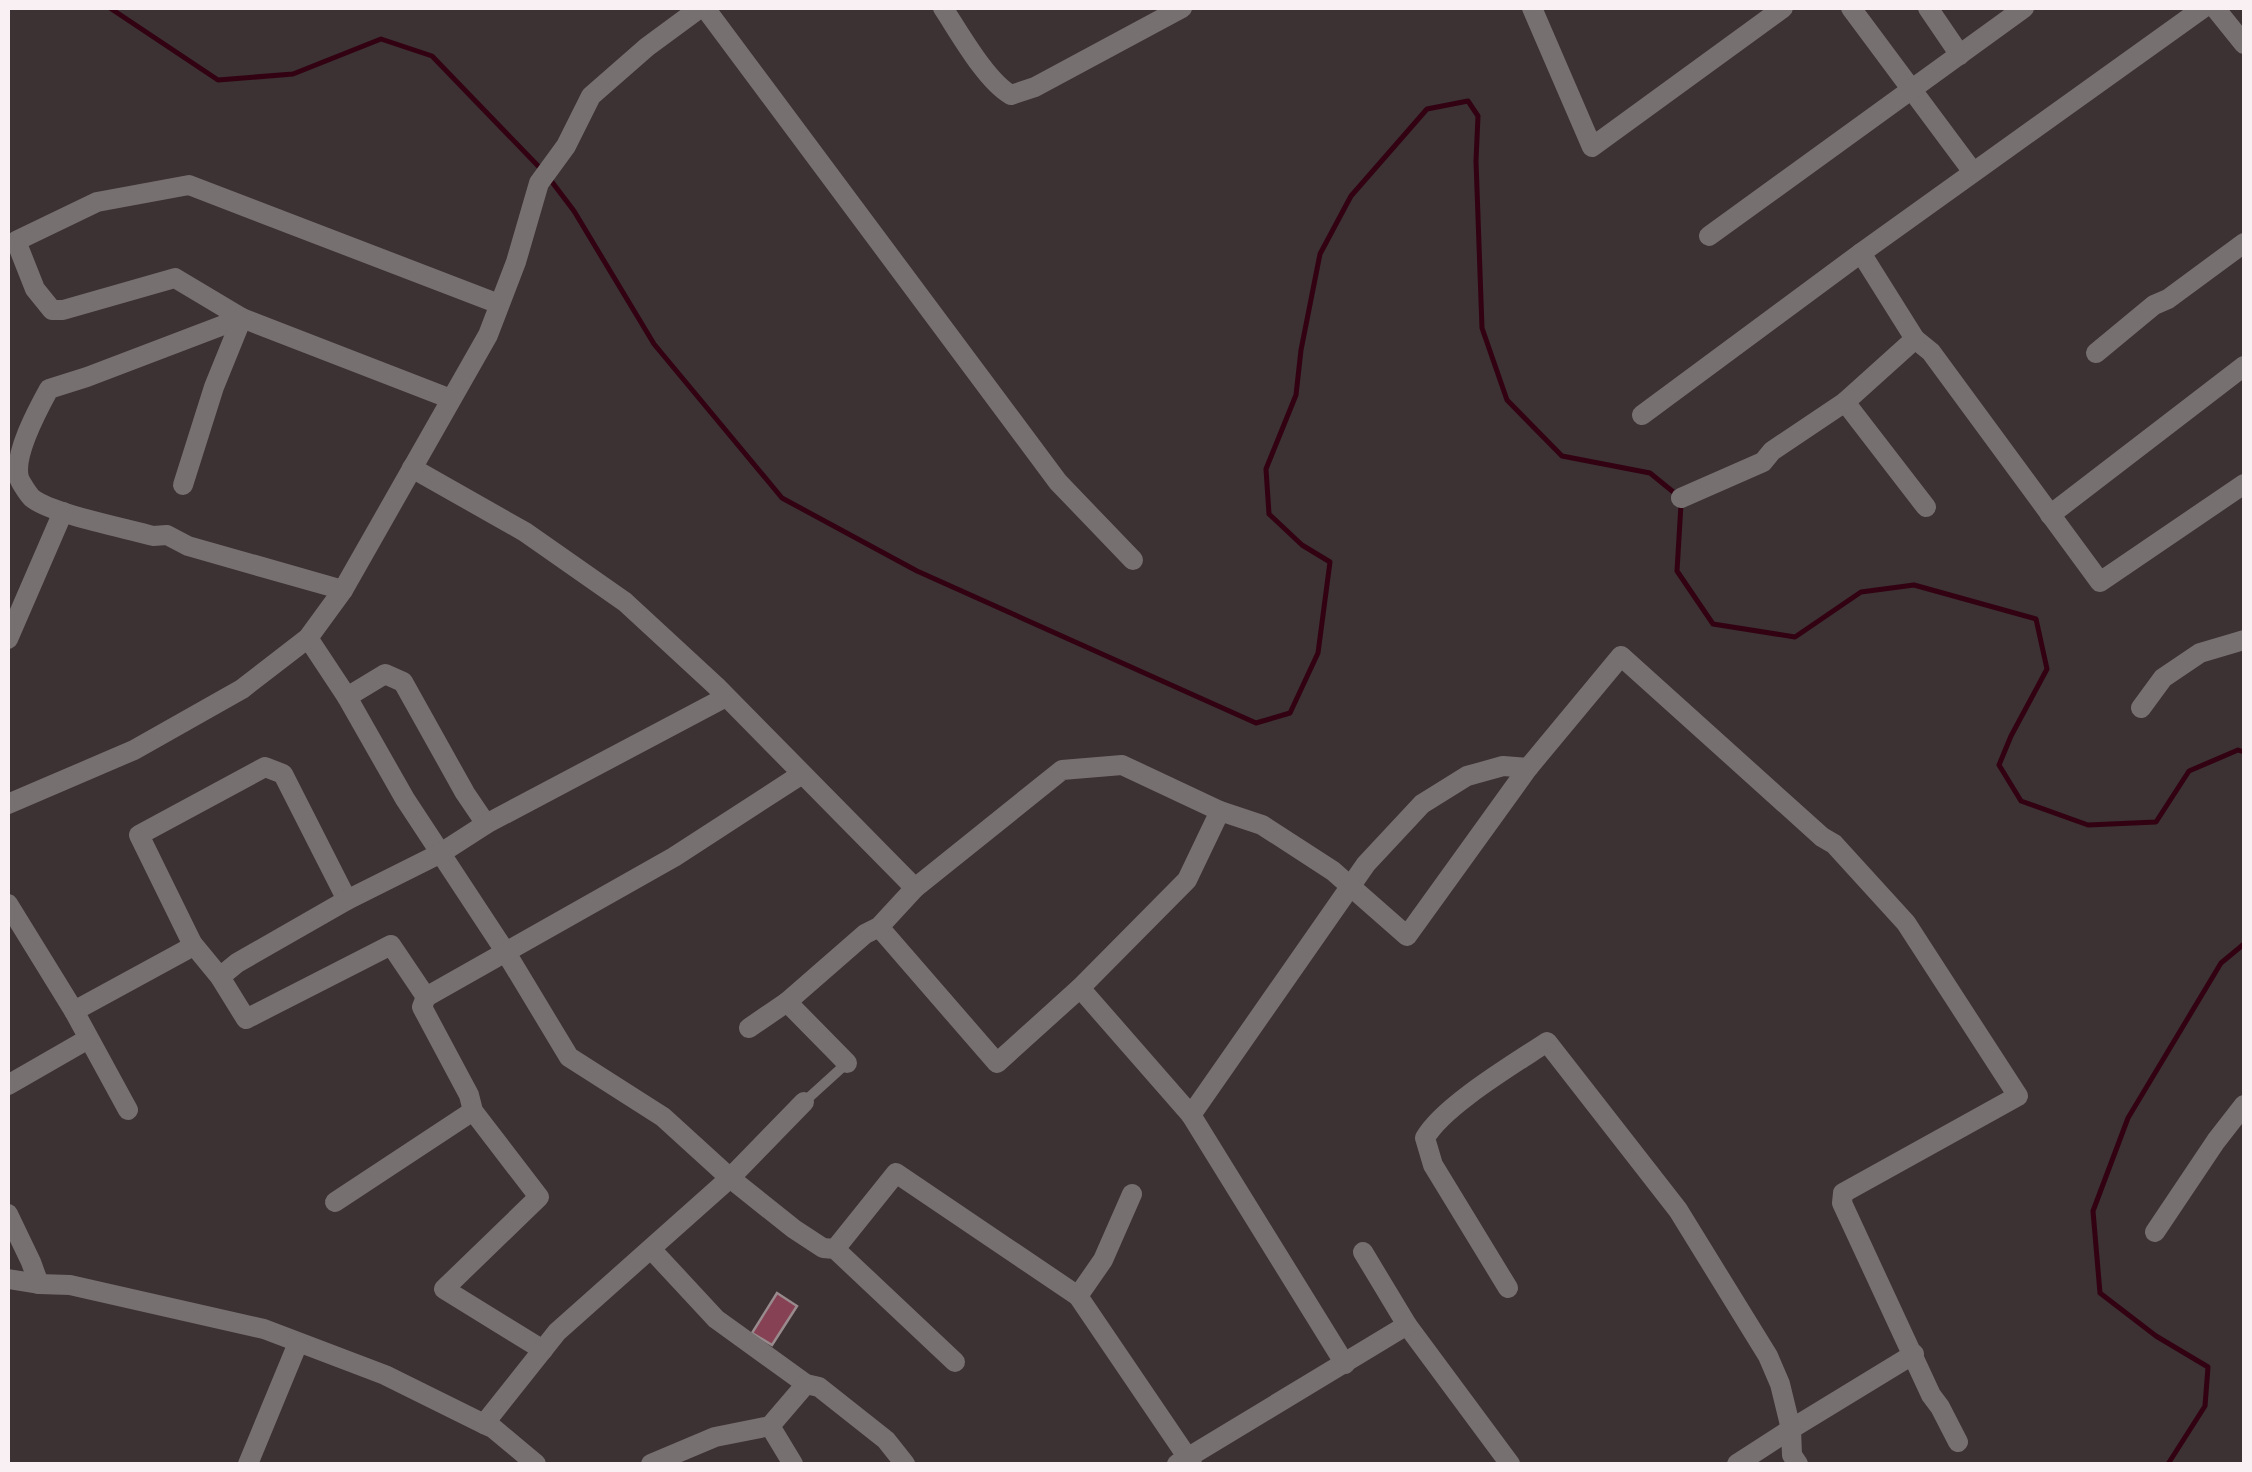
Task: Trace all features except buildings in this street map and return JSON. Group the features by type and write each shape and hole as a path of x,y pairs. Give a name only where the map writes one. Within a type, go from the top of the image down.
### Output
{"street":[{"path":"8,804 134,750 242,689 308,638 343,590 488,335 516,262 539,184 566,146 591,96 647,48 703,8 1058,482 1133,560"},
{"path":"943,8 990,76 1011,95 1034,87 1152,14 1182,8"},
{"path":"1532,8 1592,147 1783,8"},
{"path":"1850,8 1973,172"},
{"path":"1928,8 1960,55"},
{"path":"1709,236 2024,8"},
{"path":"1642,415 1860,252 2204,8"},
{"path":"2215,8 2244,44"},
{"path":"451,399 242,318 175,278 52,310 35,289 16,241 97,202 189,186 500,304"},
{"path":"2096,352 2154,305 2168,299 2244,243"},
{"path":"1860,252 1915,339 1931,352 2100,582 2244,484"},
{"path":"182,485 214,387 242,318"},
{"path":"242,318 49,389 32,419 18,476 31,497 63,512 153,536 167,535 188,546 343,590"},
{"path":"1681,498 1763,462 1772,451 1845,402 1915,339"},
{"path":"2050,515 2244,366"},
{"path":"1845,402 1926,506"},
{"path":"412,468 525,532 624,602 726,696 914,888"},
{"path":"8,638 63,512"},
{"path":"308,638 348,697 405,800 506,951 570,1057 663,1117 794,1230 823,1248 835,1250 956,1362"},
{"path":"2142,708 2163,678 2200,653 2242,645"},
{"path":"749,1028 787,1002 865,934 879,927 914,888 1062,770 1122,765 1220,811 1262,824 1333,871 1407,936 1528,768 1621,656 1822,838 1834,844 1906,923 2018,1096 1843,1193 1842,1203 1931,1395 1958,1442"},
{"path":"348,697 386,674 404,682 486,824"},
{"path":"220,977 237,963 347,900 726,696"},
{"path":"1191,1115 1366,864 1422,804 1467,776 1503,766 1528,768"},
{"path":"347,900 283,774 265,767 139,835 192,943 220,977 246,1020 391,944 426,997"},
{"path":"542,1350 444,1289 538,1197 473,1111 470,1095 422,1007 426,997 674,857 802,774"},
{"path":"879,927 997,1063 1080,988 1187,880 1220,811"},
{"path":"8,904 74,1011 128,1110"},
{"path":"74,1011 186,950 192,943"},
{"path":"1080,988 1191,1115 1344,1364"},
{"path":"787,1002 847,1063"},
{"path":"8,1085 88,1039"},
{"path":"1508,1288 1433,1165 1425,1138 1450,1110 1546,1042 1678,1210 1768,1356 1780,1384 1791,1428 1792,1454 1798,1464"},
{"path":"484,1424 557,1332 730,1178 804,1102"},
{"path":"2155,1232 2244,1106"},
{"path":"335,1202 473,1111"},
{"path":"835,1250 896,1173 1078,1296 1186,1463 1407,1325"},
{"path":"1078,1296 1102,1260 1132,1194"},
{"path":"8,1214 32,1262 38,1284"},
{"path":"650,1249 716,1318 806,1384 819,1388 886,1440 905,1464"},
{"path":"1363,1252 1407,1325 1510,1464"},
{"path":"8,1279 70,1285 264,1330 385,1375 493,1428 536,1464"},
{"path":"248,1464 298,1342"},
{"path":"1737,1464 1914,1354"},
{"path":"651,1464 715,1437 770,1426 806,1384"},
{"path":"770,1426 793,1464"}],"lane":[{"path":"804,1102 847,1063"}],"waterway":[{"path":"110,8 218,80 293,74 381,39 432,56 542,170"},
{"path":"549,178 574,211 654,344 782,498 917,571 1256,723 1290,713 1318,653 1330,562 1302,545 1269,514 1266,469 1296,395 1320,254 1351,196 1427,109 1468,101 1478,116 1482,328 1507,400 1562,456 1650,473 1677,495"},
{"path":"1681,504 1677,571 1713,624 1795,637 1861,592 1914,585 2036,619 2047,669 1999,765 2021,801 2088,825 2156,822 2189,771 2238,750 2244,752"},
{"path":"2168,1464 2205,1406 2208,1367 2156,1336 2100,1293 2093,1211 2128,1118 2221,963 2244,944"}]}
